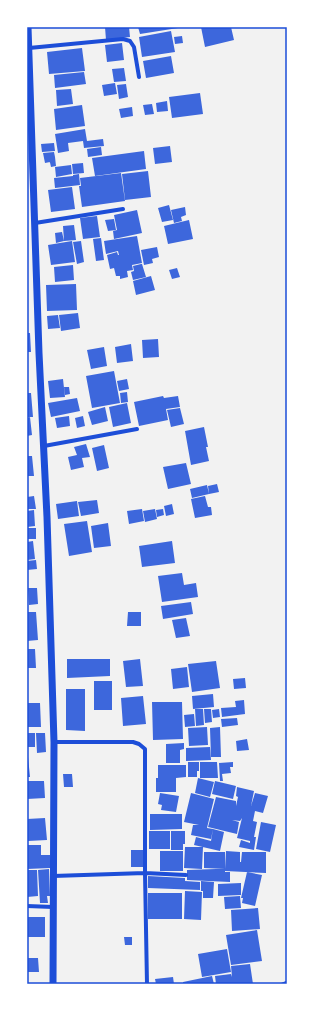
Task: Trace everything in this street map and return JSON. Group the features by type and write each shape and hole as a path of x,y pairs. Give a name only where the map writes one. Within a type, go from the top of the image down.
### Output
{"street":[{"path":"28,27 54,742 53,984"},
{"path":"29,48 123,39 130,41 134,47 139,77"},
{"path":"35,223 123,209"},
{"path":"44,446 137,429"},
{"path":"54,742 133,742 139,744 145,749 147,984"},
{"path":"54,876 145,873 186,875"},
{"path":"27,906 54,906"}],"path":[{"path":"282,984 287,982"}],"building":[{"path":"105,27 129,27 130,37 106,40"},
{"path":"138,27 178,27 178,28 140,34"},
{"path":"201,27 231,27 234,40 205,47"},
{"path":"171,31 175,52 142,57 139,37"},
{"path":"182,36 183,43 175,44 174,37"},
{"path":"122,43 124,60 107,62 105,45"},
{"path":"82,48 85,71 49,74 47,52"},
{"path":"171,56 174,73 146,78 143,61"},
{"path":"124,68 126,81 114,82 112,69"},
{"path":"84,72 86,84 55,88 54,75"},
{"path":"115,83 117,94 104,96 102,85"},
{"path":"126,84 128,97 119,99 117,85"},
{"path":"71,89 73,104 57,106 56,90"},
{"path":"200,93 203,114 172,118 169,97"},
{"path":"167,101 168,111 157,112 156,103"},
{"path":"152,104 154,114 145,115 143,105"},
{"path":"82,105 85,126 56,130 54,109"},
{"path":"132,107 133,116 121,118 119,109"},
{"path":"85,129 87,141 103,139 104,146 84,148 83,141 68,143 69,151 58,153 55,134"},
{"path":"54,143 55,151 42,152 41,144"},
{"path":"170,146 172,162 155,164 153,148"},
{"path":"101,147 102,155 88,157 87,149"},
{"path":"144,151 146,169 95,176 92,158"},
{"path":"54,152 55,157 49,158 50,162 45,163 43,153"},
{"path":"55,157 56,166 51,167 49,158"},
{"path":"83,163 84,173 73,174 72,164"},
{"path":"71,165 72,174 56,177 55,167"},
{"path":"148,171 151,197 125,200 122,174"},
{"path":"121,173 125,201 82,207 79,186 81,186 80,178"},
{"path":"79,174 80,185 55,188 54,178"},
{"path":"72,187 75,209 51,212 48,190"},
{"path":"169,205 173,220 162,222 158,208"},
{"path":"185,207 186,215 181,217 182,221 174,223 171,210"},
{"path":"137,210 142,233 114,239 113,231 117,230 114,215"},
{"path":"97,216 100,237 83,239 80,218"},
{"path":"114,219 116,230 108,231 105,220"},
{"path":"189,220 193,239 168,244 164,226"},
{"path":"74,225 76,240 64,241 63,226"},
{"path":"62,232 64,241 56,243 55,233"},
{"path":"137,236 142,263 132,265 133,270 127,271 128,277 120,279 120,276 116,276 114,268 110,269 107,255 117,252 119,255 118,251 106,254 104,241"},
{"path":"101,238 104,260 96,261 93,239"},
{"path":"72,241 75,262 51,265 48,245"},
{"path":"81,241 84,262 77,264 73,242"},
{"path":"157,247 159,257 152,259 153,263 144,265 141,250"},
{"path":"142,264 146,277 133,280 131,272 134,271 133,266"},
{"path":"73,265 74,280 55,282 54,267"},
{"path":"177,268 180,277 172,279 169,270"},
{"path":"151,276 155,290 136,295 133,281"},
{"path":"76,284 77,310 47,311 46,285"},
{"path":"78,313 80,328 61,331 59,315"},
{"path":"58,315 60,328 48,329 47,316"},
{"path":"27,333 30,333 31,352 27,352"},
{"path":"158,339 159,357 143,358 142,340"},
{"path":"131,344 133,361 117,363 115,347"},
{"path":"104,347 107,366 91,369 87,350"},
{"path":"114,371 120,403 92,408 86,376"},
{"path":"63,379 65,397 50,398 48,381"},
{"path":"127,379 129,389 119,391 117,381"},
{"path":"64,387 69,387 70,394 65,395"},
{"path":"127,392 128,402 121,403 120,393"},
{"path":"27,393 31,393 33,417 27,417"},
{"path":"163,396 164,398 178,396 180,407 166,409 168,420 139,426 134,402"},
{"path":"77,398 80,411 51,417 48,403"},
{"path":"127,403 131,423 113,427 109,407"},
{"path":"105,407 108,421 92,425 88,412"},
{"path":"180,408 184,424 171,427 167,410"},
{"path":"69,416 70,426 57,428 55,418"},
{"path":"83,416 85,426 77,428 75,418"},
{"path":"30,417 32,435 27,436 27,418"},
{"path":"204,427 209,461 191,465 185,431"},
{"path":"86,444 90,457 82,458 84,467 71,470 68,457 77,455 74,447"},
{"path":"104,445 109,468 97,471 92,448"},
{"path":"27,456 32,456 34,476 28,476"},
{"path":"186,463 191,484 168,489 163,467"},
{"path":"217,484 219,492 209,494 208,486"},
{"path":"207,485 209,494 192,498 190,489"},
{"path":"34,496 36,509 27,509 27,497"},
{"path":"205,496 208,507 211,507 212,515 195,518 191,499"},
{"path":"97,500 99,513 81,516 78,502"},
{"path":"77,501 79,516 58,519 56,504"},
{"path":"172,504 174,514 166,516 164,506"},
{"path":"142,509 144,521 129,524 127,511"},
{"path":"155,509 157,519 145,522 143,511"},
{"path":"163,509 164,515 157,517 156,510"},
{"path":"34,510 35,526 27,527 27,511"},
{"path":"87,521 92,552 69,556 64,524"},
{"path":"108,523 111,546 94,548 91,526"},
{"path":"27,528 36,528 36,539 27,539"},
{"path":"33,541 35,559 27,560 27,542"},
{"path":"172,541 175,563 142,567 139,546"},
{"path":"36,560 37,569 27,570 27,561"},
{"path":"182,573 184,585 196,583 198,597 162,602 158,576"},
{"path":"28,588 37,588 38,604 29,605"},
{"path":"191,602 193,614 163,619 161,606"},
{"path":"27,612 36,612 38,640 27,641"},
{"path":"128,612 141,612 141,626 127,626"},
{"path":"186,618 190,636 176,638 172,620"},
{"path":"27,649 35,649 36,668 27,668"},
{"path":"67,659 110,659 110,676 67,678"},
{"path":"140,659 143,686 126,687 123,661"},
{"path":"216,661 220,688 192,692 188,664"},
{"path":"187,667 189,687 173,689 171,669"},
{"path":"245,678 246,688 234,689 233,679"},
{"path":"94,681 112,681 112,710 94,710"},
{"path":"66,689 85,689 85,731 66,730"},
{"path":"213,694 214,707 193,709 192,696"},
{"path":"143,696 146,724 123,726 121,698"},
{"path":"244,700 245,714 222,717 221,708 236,707 235,701"},
{"path":"152,702 182,702 183,739 153,740"},
{"path":"27,703 40,703 41,727 27,727"},
{"path":"195,709 203,709 204,725 196,726"},
{"path":"204,709 211,709 212,722 205,723"},
{"path":"219,709 220,717 213,718 212,710"},
{"path":"194,714 195,726 185,727 184,715"},
{"path":"237,718 238,725 222,727 221,719"},
{"path":"207,727 208,745 189,746 188,728"},
{"path":"220,727 221,757 211,757 210,728"},
{"path":"27,733 35,733 35,747 27,747"},
{"path":"36,733 45,733 46,752 37,753"},
{"path":"247,739 249,750 237,751 236,741"},
{"path":"184,743 184,749 180,750 180,763 166,763 166,744"},
{"path":"210,747 211,760 186,761 186,748"},
{"path":"28,757 30,777 27,777"},
{"path":"188,762 199,762 197,777 188,777"},
{"path":"200,762 217,762 218,778 200,778"},
{"path":"233,762 233,767 230,767 231,773 222,774 223,781 220,781 219,763"},
{"path":"158,765 186,765 186,777 176,778 176,792 156,792"},
{"path":"63,774 72,774 73,787 64,787"},
{"path":"198,778 214,782 210,797 195,793"},
{"path":"27,781 44,781 45,798 27,799"},
{"path":"215,781 236,786 233,799 212,794"},
{"path":"237,787 254,791 251,806 255,793 268,796 263,813 255,811 253,821 257,822 254,837 256,837 254,850 239,847 241,840 250,843 250,841 237,838 242,818 240,821 232,820 239,822 237,834 208,827 216,797 236,801 236,806 238,797 236,796"},
{"path":"160,793 179,796 176,812 161,810 162,805 158,804"},
{"path":"191,793 214,799 207,828 213,829 211,839 191,835 193,825 199,825 184,822"},
{"path":"150,814 182,814 182,829 150,830"},
{"path":"45,818 47,840 28,841 27,819"},
{"path":"261,822 276,825 270,852 256,849"},
{"path":"213,829 224,832 220,851 194,845 196,837 211,841"},
{"path":"149,831 170,831 170,849 149,849"},
{"path":"171,831 185,831 185,844 183,844 183,850 171,850"},
{"path":"27,845 41,845 41,855 50,855 50,868 27,869"},
{"path":"185,847 203,847 202,869 184,868"},
{"path":"131,850 143,850 143,867 131,867"},
{"path":"160,851 183,851 183,871 160,871"},
{"path":"226,851 240,852 240,862 242,852 266,852 266,873 225,871"},
{"path":"204,852 225,852 225,869 204,868"},
{"path":"49,869 50,896 47,896 48,903 40,903 38,870"},
{"path":"225,869 225,872 230,872 230,882 187,880 187,870"},
{"path":"27,870 37,870 38,896 27,897"},
{"path":"247,872 262,875 255,906 242,903 243,898 241,898"},
{"path":"148,876 185,878 185,881 200,882 200,890 148,888"},
{"path":"201,881 214,882 213,898 203,898"},
{"path":"241,883 241,895 218,896 218,884"},
{"path":"185,891 202,892 201,920 184,919"},
{"path":"148,893 182,893 182,919 148,919"},
{"path":"240,896 241,908 225,909 224,897"},
{"path":"258,908 260,929 232,931 231,910"},
{"path":"27,917 45,917 45,937 27,937"},
{"path":"257,930 262,961 231,965 226,935"},
{"path":"124,937 132,937 132,945 125,945"},
{"path":"227,949 231,972 202,977 198,954"},
{"path":"27,958 38,958 39,972 27,972"},
{"path":"250,964 253,984 216,984 215,976 231,974 232,977 231,966"},
{"path":"212,976 214,984 183,984 183,982"},
{"path":"173,977 174,984 156,984 155,979"}]}
